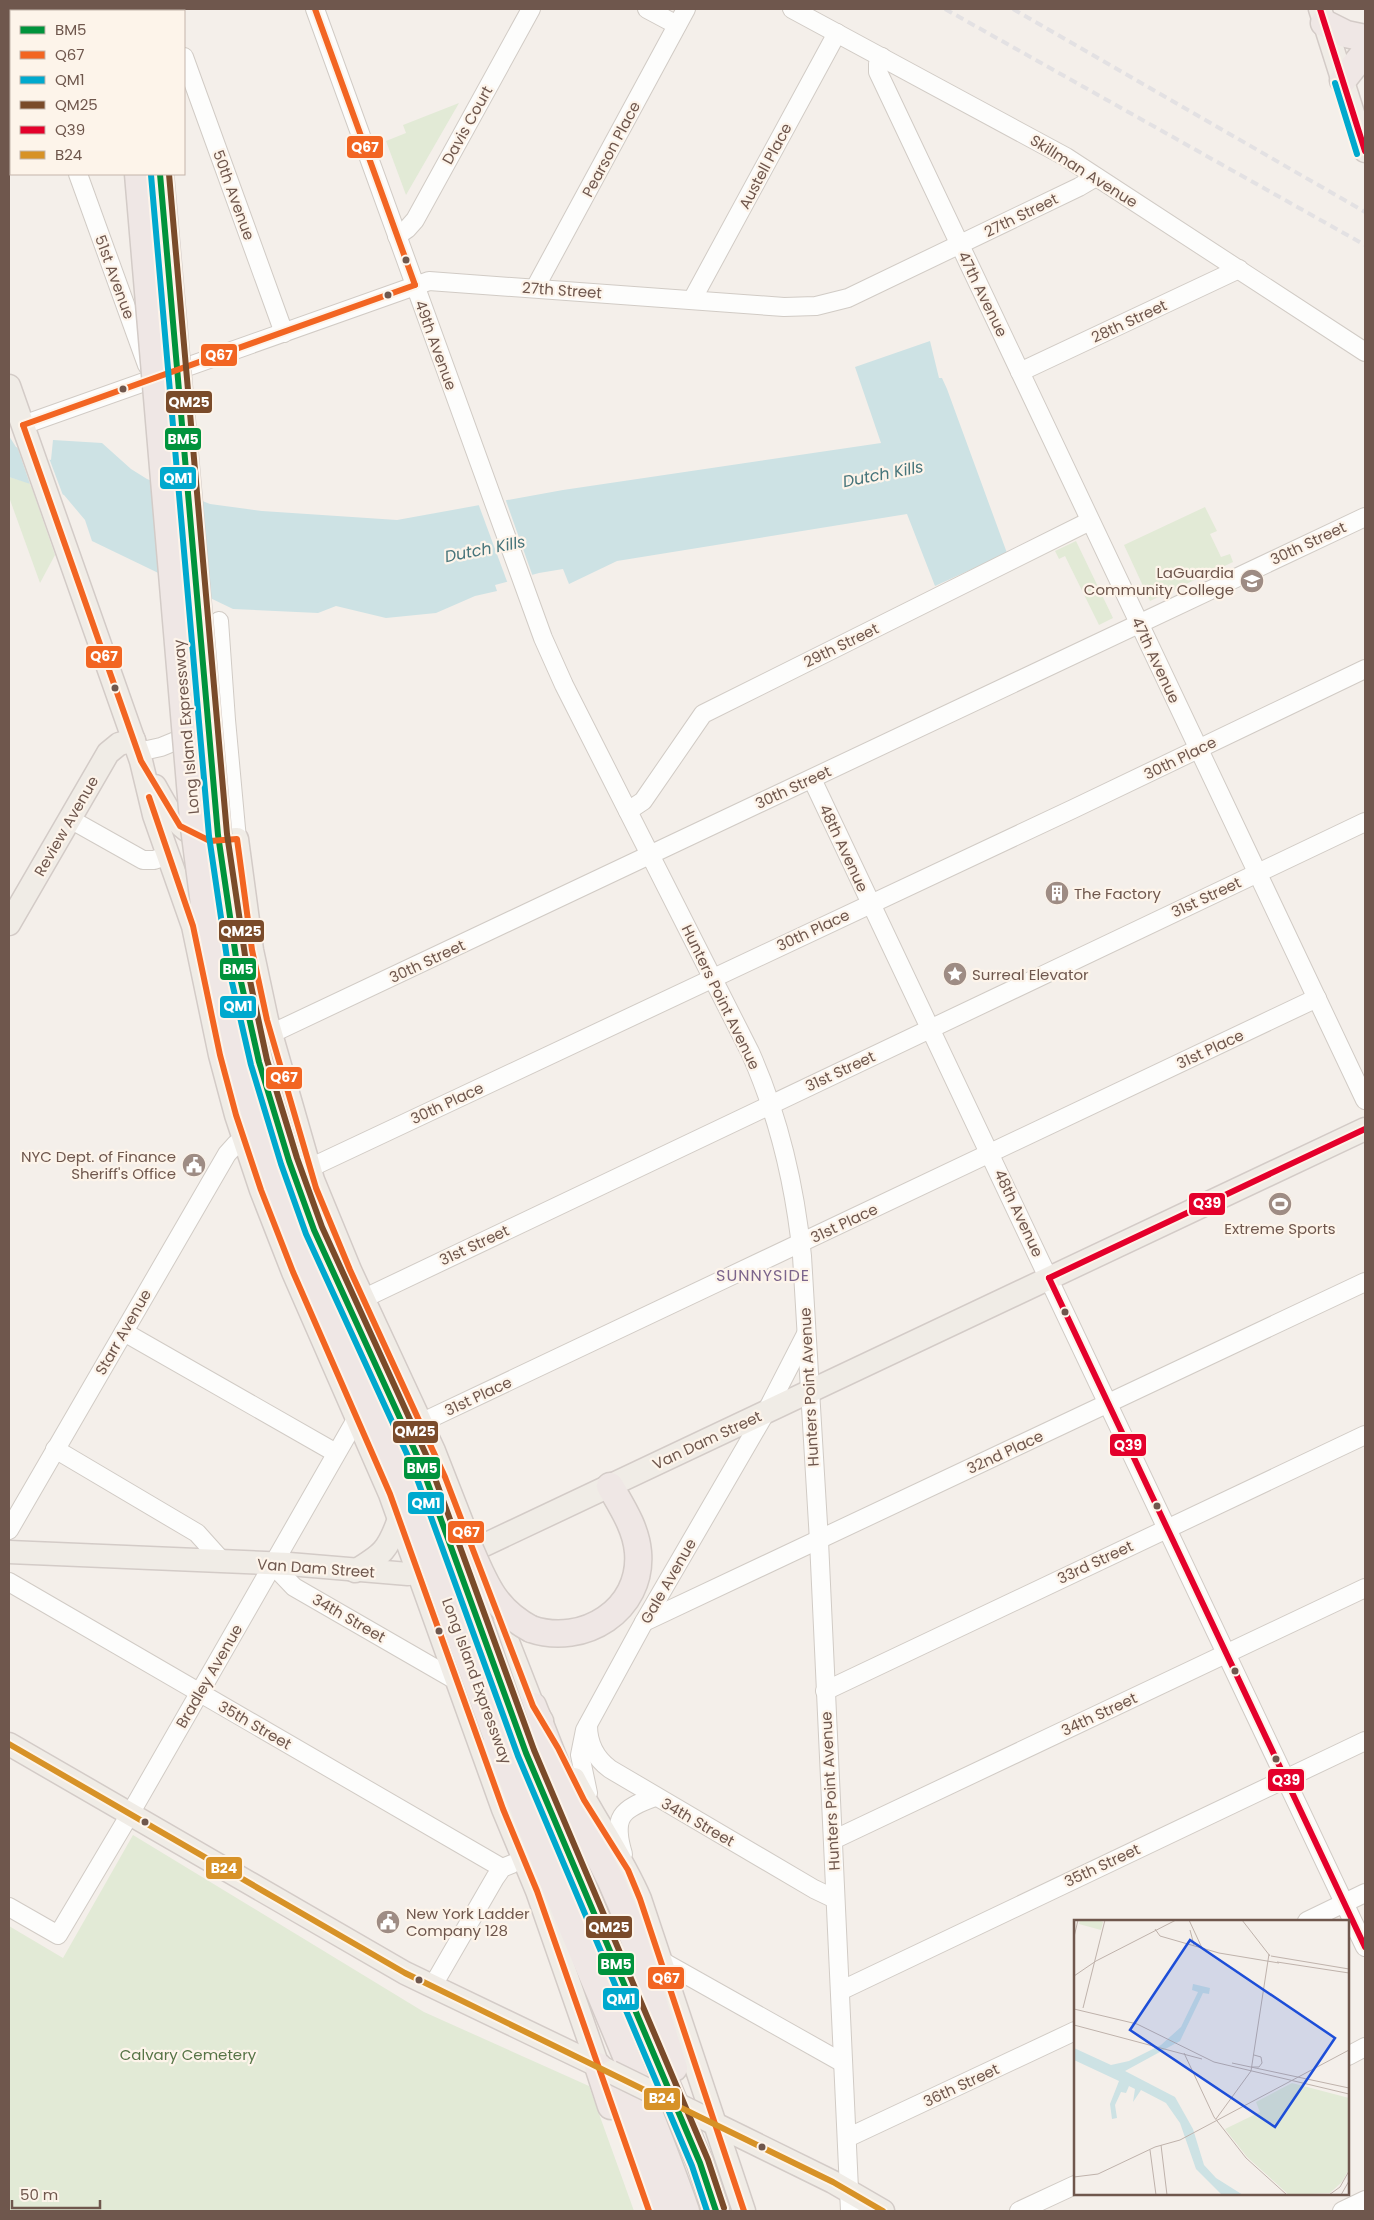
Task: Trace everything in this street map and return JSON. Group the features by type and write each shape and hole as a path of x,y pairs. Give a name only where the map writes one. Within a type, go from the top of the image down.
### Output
{"highway":[{"path":"1322,16 1346,34 1365,38"},
{"path":"1343,80 1365,52"},
{"name":"Long Island Expressway","path":"138,175 194,820 207,927 228,1032 254,1125 290,1229 324,1312 404,1482 506,1732 700,2163 716,2211"},
{"name":"Long Island Expressway","path":"160,175 218,835 234,947 259,1062 289,1161 325,1256 420,1462 563,1904 651,2117 686,2211"},
{"path":"365,1345 429,1449 490,1592 505,1610 531,1629 560,1634 586,1630 601,1623 616,1612 631,1592 638,1569 636,1542 632,1527 610,1486"},
{"path":"533,1706 568,1795 620,1899 628,1920 662,2025 700,2163"},
{"path":"563,1904 589,2001 665,2211"},
{"path":"604,2069 649,2211"}],"main road":[{"path":"1322,16 1365,151"},
{"path":"9,386 138,751 154,815 187,907 198,944 220,1056 244,1140 261,1190 315,1321 371,1447 399,1519 503,1809 604,2069"},
{"name":"Review Avenue","path":"9,924 110,750 119,744 138,751"},
{"path":"138,751 176,822 200,838 227,840"},
{"path":"168,855 227,840"},
{"path":"187,907 187,862 193,856 227,840"},
{"path":"227,840 270,1035 309,1168 329,1221 363,1298 422,1423 533,1706 558,1748 584,1800 628,1870 648,1920 707,2120 744,2211"},
{"name":"Van Dam Street","path":"9,1552 272,1564 408,1574 418,1572 473,1551 1365,1129"},
{"path":"355,1571 383,1552 393,1535 399,1519"},
{"path":"9,1744 432,1987 833,2182 850,2201 883,2211"}],"street":[{"name":"49th Avenue","path":"315,9 524,592"},
{"name":"Davis Court","path":"396,236 407,229 415,220 531,9"},
{"path":"647,9 677,25"},
{"name":"Pearson Place","path":"535,288 686,9"},
{"name":"Skillman Avenue","path":"792,9 1043,144 1365,352"},
{"name":"Austell Place","path":"692,300 837,33"},
{"name":"47th Avenue","path":"882,57 878,64 878,72 1365,1100"},
{"name":"50th Avenue","path":"185,60 284,333"},
{"name":"51st Avenue","path":"78,175 152,380"},
{"name":"27th Street","path":"23,425 415,285 432,281 792,308 832,303 959,245 1096,177"},
{"name":"28th Street","path":"1020,372 1239,269"},
{"name":"30th Street","path":"220,1056 270,1035 1365,517"},
{"name":"29th Street","path":"628,811 643,801 703,714 1090,521"},
{"name":"Hunters Point Avenue","path":"524,592 564,685 750,1052 770,1104 790,1176 800,1243 819,1540 850,2201"},
{"path":"219,621 226,720 227,840"},
{"name":"30th Place","path":"261,1190 871,904 1365,669"},
{"name":"Review Avenue","path":"138,751 161,747 226,720"},
{"name":"48th Avenue","path":"812,778 1365,1947"},
{"path":"70,819 142,860 154,860 168,855"},
{"name":"31st Street","path":"315,1321 1365,822"},
{"name":"31st Place","path":"371,1447 1317,998"},
{"name":"Starr Avenue","path":"9,1530 227,1154 236,1144 244,1140"},
{"name":"32nd Place","path":"644,1622 1365,1282"},
{"path":"124,1332 336,1453"},
{"name":"Gale Avenue","path":"607,1837 587,1790 580,1763 581,1741 589,1722 644,1622 766,1412 806,1333"},
{"name":"Bradley Avenue","path":"9,1907 58,1935 130,1814 358,1416"},
{"name":"33rd Street","path":"825,1691 1365,1435"},
{"path":"55,1449 197,1533 223,1562"},
{"name":"34th Street","path":"272,1564 294,1587 457,1681"},
{"name":"35th Street","path":"9,1582 502,1868"},
{"name":"34th Street","path":"832,1840 1365,1588"},
{"name":"34th Street","path":"589,1722 591,1745 600,1761 610,1769 814,1889 835,1899"},
{"name":"35th Street","path":"840,1991 1365,1740"},
{"path":"628,1870 618,1838 619,1822 624,1812 632,1806 656,1797"},
{"path":"432,1987 502,1868 524,1860"},
{"path":"1308,1920 1365,1894"},
{"path":"660,1960 843,2063"},
{"name":"36th Street","path":"847,2138 1074,2031"},
{"path":"1349,2055 1365,2047"},
{"path":"1019,2211 1074,2185"},
{"path":"1342,2211 1365,2200"}],"green space":[{"path":"459,103 406,195 386,141 406,133 403,125"},
{"path":"9,477 30,483 55,555 40,583 9,497"},
{"path":"1205,507 1217,531 1210,534 1221,557 1230,554 1233,562 1150,601 1124,545"},
{"path":"1076,541 1113,618 1099,625 1065,556 1059,559 1055,551"},
{"name":"Calvary Cemetery","path":"133,1835 424,2012 589,2086 634,2211 9,2211 9,1926 63,1958"}],"water":[{"name":"Dutch Kills","path":"930,341 939,378 942,378 947,389 1007,553 935,586 907,514 617,561 569,584 563,569 539,573 495,585 497,591 475,596 436,613 386,618 336,606 318,613 233,609 92,541 85,520 64,495 9,477 9,436 16,447 51,460 53,440 102,443 131,469 147,479 210,504 262,511 397,520 563,490 881,443 855,367"}],"pier":[{"path":"17,446 49,458 64,498 31,487"},
{"path":"505,498 533,577 508,584 478,503"}],"railway":[{"path":"945,9 1365,245"},
{"path":"1013,9 1365,212"}],"transit line":[{"name":"Q67","path":"315,9 415,285"},
{"name":"Q39","path":"1320,9 1365,151"},
{"name":"QM1","path":"1335,83 1357,154"},
{"name":"QM1","path":"151,175 209,836 228,965 251,1065 281,1164 306,1234 412,1465 518,1756 692,2166 707,2211"},
{"name":"BM5","path":"160,175 218,835 237,964 259,1062 289,1161 314,1230 420,1462 526,1753 700,2163 716,2211"},
{"name":"QM25","path":"169,175 227,834 246,962 267,1060 297,1158 322,1227 428,1459 534,1750 708,2160 724,2208"},
{"name":"Q67","path":"23,425 415,285"},
{"name":"Q67","path":"23,425 141,761 180,826 210,841 237,839 252,950 267,1020 316,1188 350,1270 445,1477 533,1706 558,1748 584,1800 628,1870 640,1899 744,2211"},
{"name":"Q67","path":"149,797 193,926 220,1055 236,1115 261,1190 293,1272 390,1494 503,1809 537,1891 649,2211"},
{"name":"Q39","path":"1049,1278 1365,1129"},
{"name":"Q39","path":"1049,1278 1365,1947"},
{"name":"B24","path":"9,1744 405,1973 833,2182 883,2211"}],"place":[{"name":"LaGuardia Community College","path":"1252,581"},
{"name":"The Factory","path":"1057,893"},
{"name":"Surreal Elevator","path":"955,974"},
{"name":"NYC Dept. of Finance Sheriff's Office","path":"194,1165"},
{"name":"Extreme Sports","path":"1280,1204"},
{"name":"New York Ladder Company 128","path":"388,1922"}],"district":[{"name":"SUNNYSIDE","path":"763,1275"}]}
